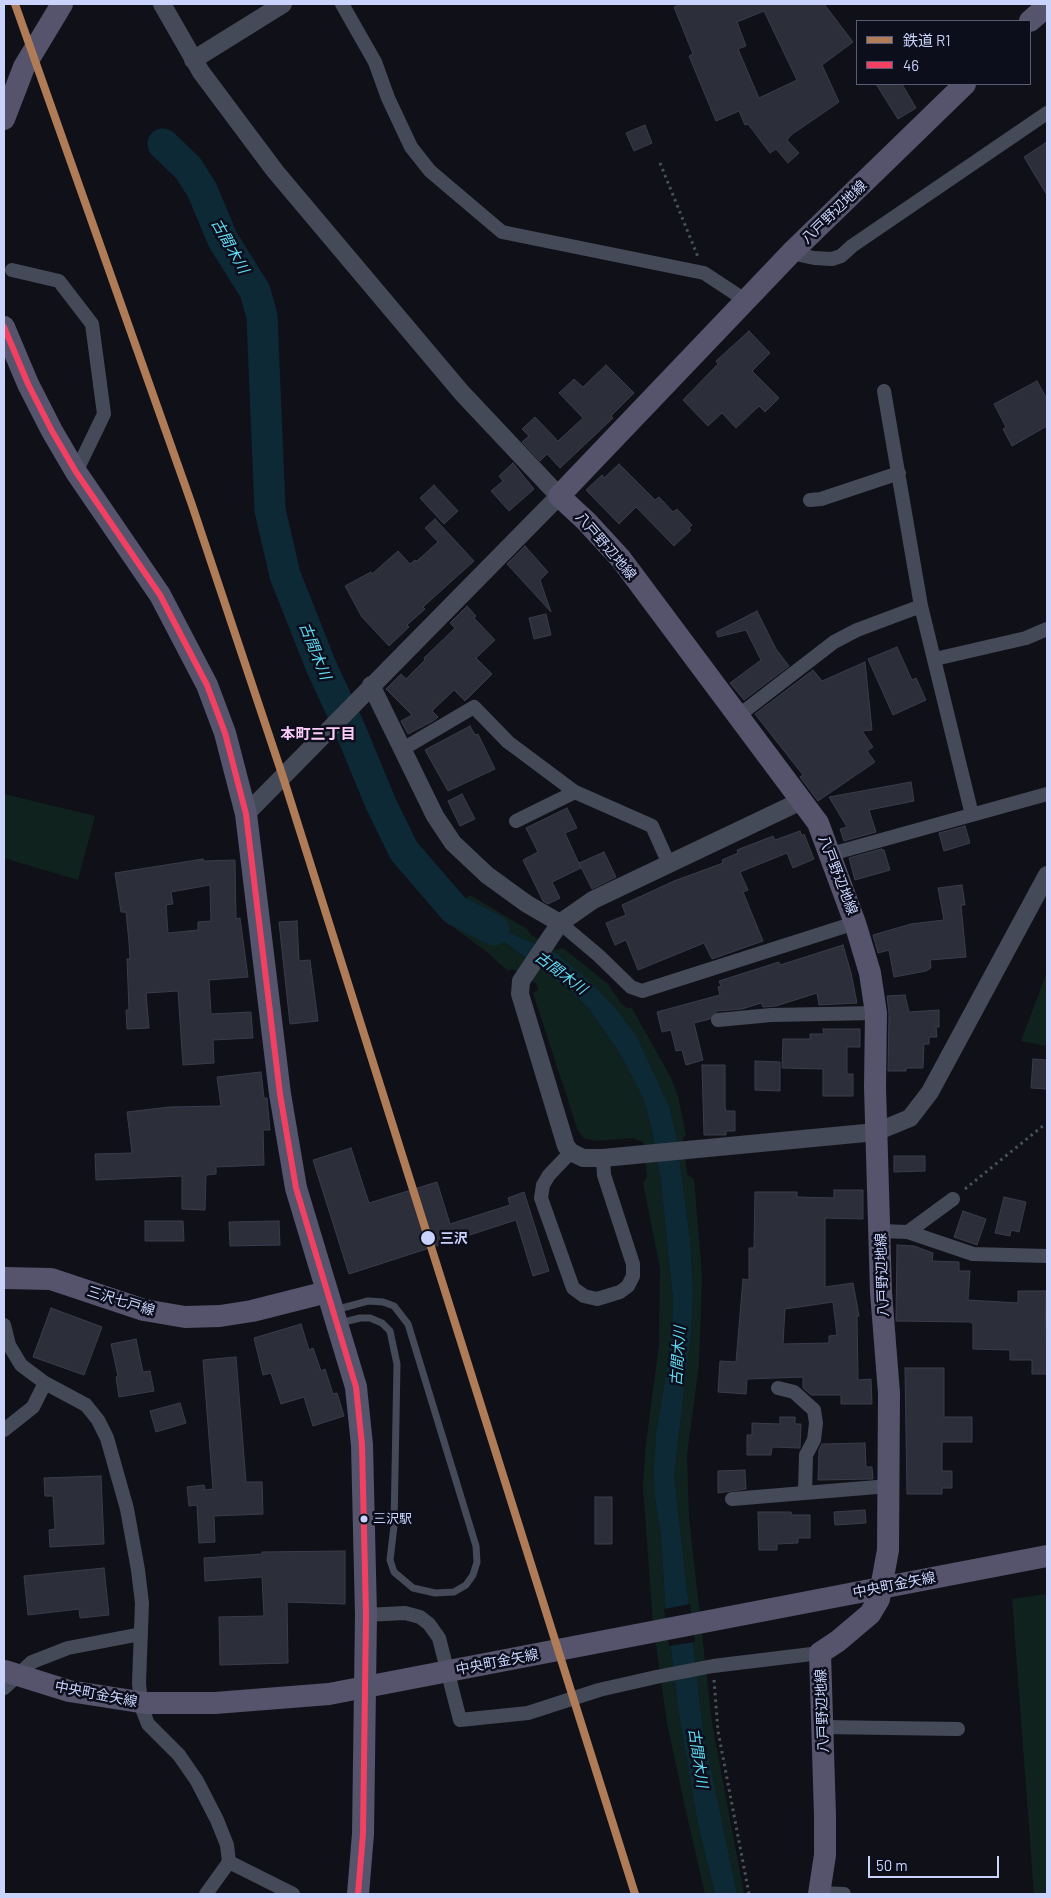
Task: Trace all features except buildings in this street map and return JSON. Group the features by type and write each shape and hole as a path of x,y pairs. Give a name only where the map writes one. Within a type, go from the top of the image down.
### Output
{"main road":[{"path":"4,119 24,67 62,4"},
{"path":"1031,20 1047,6"},
{"name":"八戸野辺地線","path":"819,1894 825,1854 820,1653 838,1641 870,1614 879,1599 888,1550 889,1393 881,1292 881,1231 876,1132 876,1013 870,973 855,923 818,823 621,559 586,521 558,496 791,253 964,85"},
{"path":"4,327 28,384 76,472 160,595 207,684 226,732 246,814 280,1094 296,1188 356,1387 362,1445 366,1615 363,1834 358,1894"},
{"name":"三沢七戸線","path":"4,1278 51,1279 144,1310 185,1317 220,1316 252,1311 332,1309"},
{"name":"中央町金矢線","path":"4,1677 69,1691 146,1703 215,1703 329,1694 1047,1556"}],"street":[{"path":"162,4 193,60 282,179 462,392 558,496 246,814"},
{"path":"193,60 283,4"},
{"path":"342,4 375,62 388,98 411,147 430,171 502,232 704,274 745,300"},
{"path":"791,253 832,259 841,256 852,246 1047,113"},
{"path":"12,270 59,281 92,324 104,414 76,472"},
{"path":"884,391 921,606 972,815"},
{"path":"810,500 821,499 899,473"},
{"path":"738,716 834,642 857,630 921,606"},
{"path":"935,659 1026,638 1047,629"},
{"path":"367,690 402,750 435,816 453,843 486,875 557,928 598,955 631,987 642,991 855,923"},
{"path":"402,750 474,707 508,742 575,792 652,826 668,864"},
{"path":"516,822 575,792"},
{"path":"830,854 1047,794"},
{"path":"801,801 593,900 557,928 521,981 520,994 526,1018 566,1146 571,1152 583,1158 603,1158 876,1132 910,1118 930,1092 1047,875"},
{"path":"718,1020 771,1015 876,1013"},
{"path":"571,1152 549,1175 543,1185 541,1198 573,1288 584,1296 597,1299 620,1292 628,1286 633,1276 633,1264 604,1175 603,1158"},
{"path":"908,1232 953,1199"},
{"path":"881,1231 908,1232 973,1254 1047,1256"},
{"path":"4,1325 9,1345 21,1365 45,1383 86,1405 98,1420 107,1438 128,1509 142,1603 139,1682 141,1706 148,1724 179,1755 197,1781 218,1820 227,1845 229,1862 206,1894"},
{"path":"4,1430 17,1422 32,1407 45,1383"},
{"path":"778,1388 794,1392 814,1410 816,1423 814,1440 806,1456 805,1493"},
{"path":"732,1499 889,1486"},
{"path":"366,1615 405,1614 420,1617 429,1624 439,1638 460,1720 528,1713 599,1690 708,1667 820,1653"},
{"path":"4,1677 32,1662 68,1648 141,1634"},
{"path":"822,1727 958,1729"},
{"path":"229,1862 293,1894"},
{"path":"819,1894 844,1894"}],"lane":[{"path":"368,1301 382,1302 394,1306 408,1324 476,1546 477,1562 473,1575 466,1585 454,1592 435,1593 414,1588 394,1572 390,1560 394,1526 398,1364 390,1331 382,1323 370,1318 360,1318 332,1309 368,1301"}],"path":[{"path":"660,163 704,274"},
{"path":"953,1199 1044,1126"},
{"path":"708,1667 718,1731 749,1894"}],"green space":[{"path":"4,794 95,816 78,880 4,858"},
{"path":"470,895 527,929 531,935 556,950 563,948 608,984 626,1008 632,1008 671,1078 678,1096 686,1135 683,1138 687,1174 694,1179 702,1276 699,1364 687,1455 689,1518 712,1723 744,1894 737,1894 703,1730 674,1475 691,1335 693,1291 690,1238 676,1134 669,1106 637,1037 556,953 508,932 492,918 458,906"},
{"path":"454,911 504,942 569,989 589,1009 617,1049 633,1078 643,1098 651,1125 661,1183 673,1299 671,1346 656,1433 655,1498 661,1536 665,1601 679,1714 698,1825 715,1894 705,1894 685,1807 667,1723 653,1623 643,1486 646,1444 659,1345 660,1268 643,1183 647,1177 643,1142 632,1138 596,1141 584,1138 578,1131 533,993 538,990 537,984 513,969 508,971 487,952 445,921"},
{"path":"1047,972 1047,1046 1021,1041"},
{"path":"1047,1594 1047,1894 1034,1894 1012,1599"}],"water":[{"path":"458,906 492,918 508,932 556,953 587,979 615,1008 637,1037 669,1106 676,1134 690,1238 693,1291 691,1335 674,1475 703,1730 737,1894 715,1894 698,1825 679,1714 665,1601 661,1536 655,1498 654,1472 656,1433 671,1346 673,1299 661,1183 651,1125 643,1098 633,1078 617,1049 589,1009 569,989 504,942 454,911"}],"pier":[{"path":"690,1604 695,1642 669,1646 664,1609"}],"waterway":[{"name":"古間木川","path":"163,144 188,168 202,190 223,240 255,291 262,316 270,510 285,575 321,666 381,804 404,851 455,910 494,930"}],"rail line":[{"name":"R1","path":"15,4 192,505 283,777 635,1894"}],"transit line":[{"name":"46","path":"4,327 28,384 52,431 76,472 160,595 207,685 225,733 246,814 280,1094 296,1188 356,1387 362,1445 366,1615 363,1834 358,1894"}],"place":[{"name":"三沢","path":"428,1238"},
{"name":"三沢駅","path":"364,1519"}],"district":[{"name":"本町三丁目","path":"318,734"}]}
